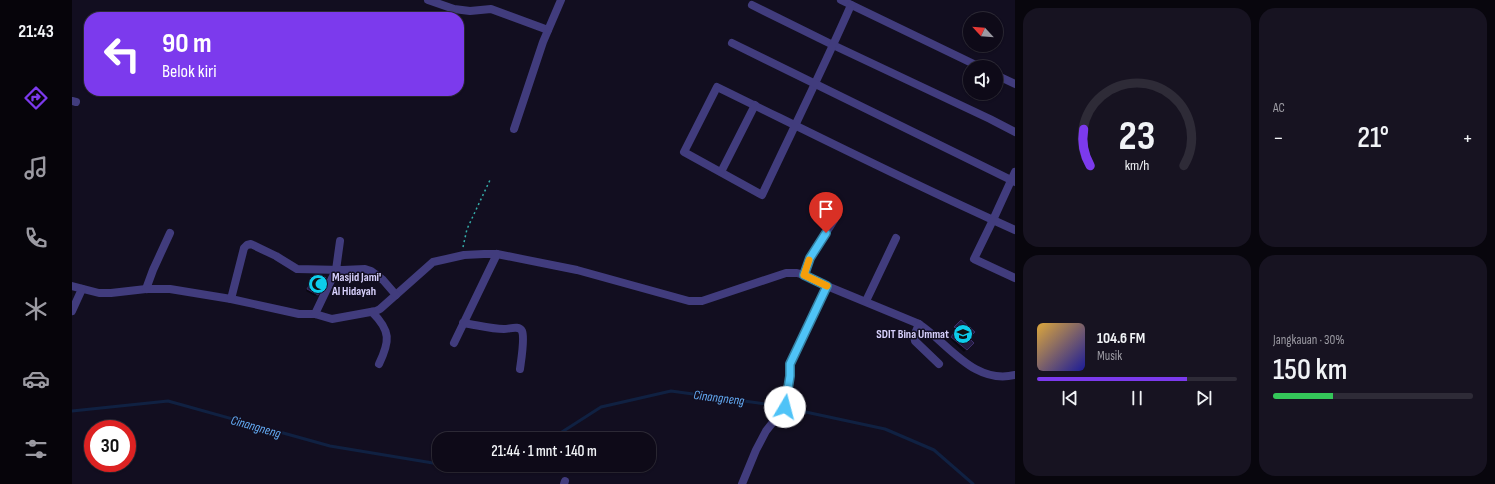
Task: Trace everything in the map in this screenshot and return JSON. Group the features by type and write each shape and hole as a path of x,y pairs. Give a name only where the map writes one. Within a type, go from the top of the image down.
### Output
{"street":[{"path":"428,0 454,9 470,11 491,9 548,30"},
{"path":"514,129 548,30 561,0"},
{"path":"842,0 965,60"},
{"path":"752,5 833,45 983,115 1015,132"},
{"path":"851,5 833,45 814,84 795,125 762,195 684,152 717,87 755,105 795,125 928,190 1015,230"},
{"path":"732,43 814,84 1014,178 974,259 1015,278"},
{"path":"1003,78 1015,84"},
{"path":"721,172 755,105"},
{"path":"804,275 810,258 834,220"},
{"path":"146,289 170,233"},
{"path":"866,301 896,238"},
{"path":"316,314 336,270 340,241"},
{"path":"231,299 244,248 247,245 256,246 297,269 336,270 365,268 371,270 383,280 396,295"},
{"path":"454,343 497,254"},
{"path":"72,286 111,293 146,289 170,289 231,299 299,314 316,314 332,318 372,312 380,309 430,263 464,255 497,254 577,270 688,301 702,301 788,272 804,275 919,324 930,331 960,359 981,372 999,377 1015,375"},
{"path":"742,484 756,450 766,431 778,418 785,407 790,364 827,286"},
{"path":"72,310 82,289"},
{"path":"372,312 380,320 386,332 386,350 379,364"},
{"path":"463,323 504,329 518,327 523,332 520,369"},
{"path":"919,324 914,336 915,341 939,364"}],"path":[{"path":"464,255 464,243 467,229 490,180"}],"building":[{"name":"Masjid Jami' Al Hidayah","path":"315,275 321,275 326,278 318,295 307,289"},
{"name":"SDIT Bina Ummat","path":"961,320 975,332 969,338 974,343 967,350 951,337 957,329 954,327"}],"waterway":[{"name":"Cinangneng","path":"562,432 601,407 671,391 773,405 885,429 934,450 973,484"},
{"name":"Cinangneng","path":"72,411 168,401 330,446 432,463"}],"slow traffic":[{"path":"809,260 804,275 827,286"}],"place":[{"name":"Masjid Jami' Al Hidayah","path":"318,284"},
{"name":"SDIT Bina Ummat","path":"963,334"}],"route":[{"path":"785,407 790,376 790,364 827,286 804,275 810,258 826,233"}]}
